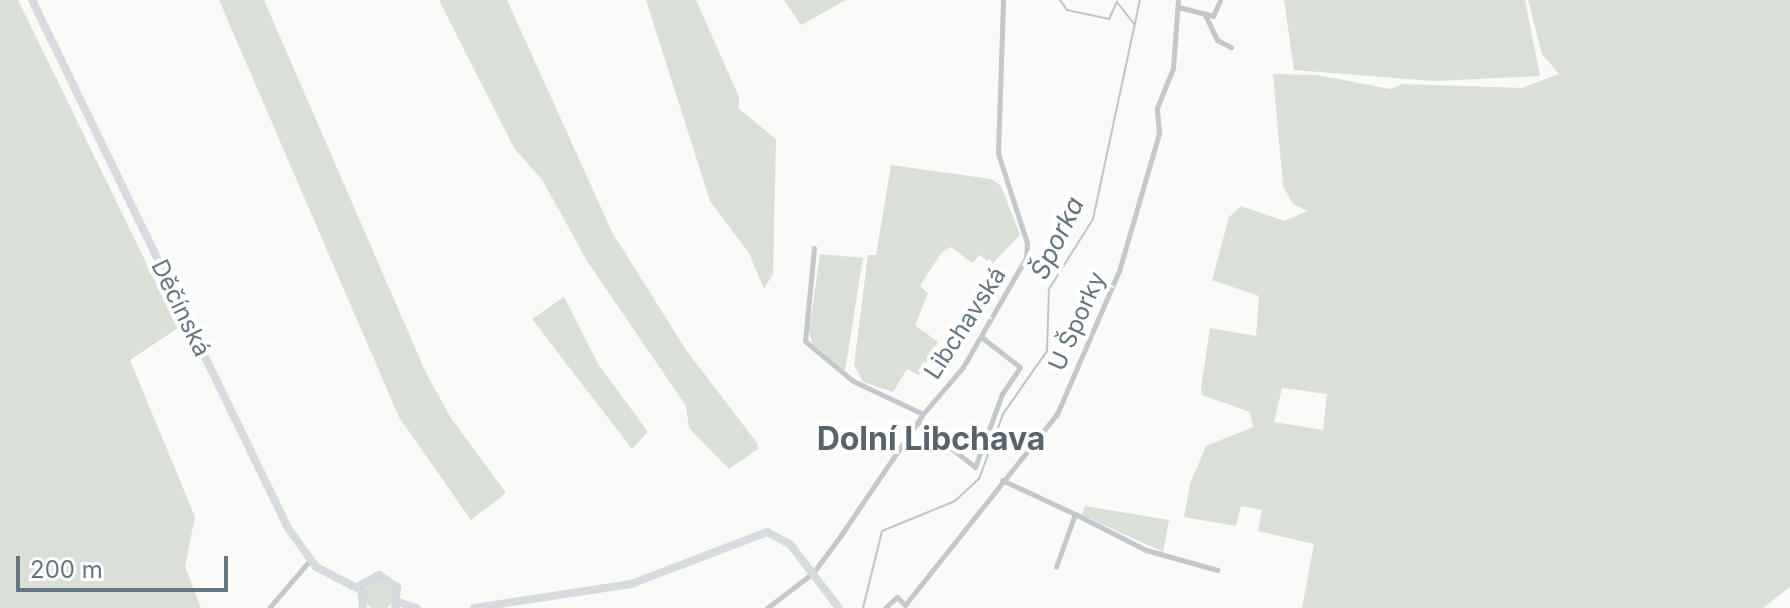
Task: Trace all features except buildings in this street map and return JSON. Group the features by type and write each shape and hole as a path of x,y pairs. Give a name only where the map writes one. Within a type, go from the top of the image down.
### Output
{"main road":[{"name":"Děčínská","path":"32,0 288,528 310,560 337,581 359,589"},
{"path":"474,608 631,584 758,532 783,537 839,608"},
{"path":"363,608 359,589 371,577 383,576 395,584 396,605 417,608"}],"street":[{"name":"Libchavská","path":"767,608 813,573 923,414 981,337 1028,250 998,153 1003,0"},
{"path":"1204,14 1213,16 1220,0"},
{"name":"U Šporky","path":"905,606 1057,414 1119,271 1159,133 1157,108 1173,68 1178,3 1204,14"},
{"path":"1204,14 1217,40 1231,47"},
{"path":"814,248 805,341 853,381 923,414"},
{"path":"918,422 975,467 1002,394 1020,367 981,337"},
{"path":"1002,480 1146,550 1217,570"},
{"path":"1056,567 1074,529 1075,514"},
{"path":"269,608 310,560"},
{"path":"885,608 890,598 905,606"}],"shaded area":[{"path":"0,0 18,0 178,328 130,360 195,517 185,566 201,608 0,608"},
{"path":"219,0 264,0 426,373 451,418 506,493 471,520 399,417"},
{"path":"439,0 507,0 612,232 686,350 757,443 758,449 729,469 689,428 686,406 587,261 543,181 514,148"},
{"path":"646,0 696,0 739,97 739,109 776,139 773,274 764,289 749,253 710,201"},
{"path":"784,0 846,0 801,25"},
{"path":"1284,0 1525,0 1540,76 1433,81 1294,70"},
{"path":"1528,0 1790,0 1790,587 1763,608 1302,608 1314,544 1258,531 1262,510 1241,506 1236,526 1184,517 1190,484 1206,446 1253,427 1250,412 1202,395 1201,389 1210,328 1256,336 1259,296 1212,280 1229,217 1241,206 1284,221 1308,211 1293,204 1283,186 1273,74 1317,75 1390,89 1403,84 1522,88 1559,74 1542,54","holes":["1282,388 1327,394 1323,430 1274,422"]},
{"path":"891,165 991,179 1001,186 1020,235 992,264 980,255 972,263 951,247 941,253 920,286 928,293 915,325 938,342 919,375 907,369 893,392 863,382 854,365 868,255 876,255"},
{"path":"820,254 863,258 845,371 812,343 809,331"},
{"path":"564,297 598,364 648,432 632,449 532,319"},
{"path":"1085,506 1169,520 1163,552 1082,515"},
{"path":"379,580 385,581 393,589 393,601 385,609 379,610 373,609 365,601 364,595 365,589 373,581"}],"waterway":[{"path":"1060,0 1067,10 1109,19 1117,2 1134,24"},
{"name":"Šporka","path":"863,608 882,531 955,501 979,479 1003,414 1047,351 1049,289 1093,219 1140,0"}],"district":[{"name":"Dolní Libchava","path":"931,439"}]}
